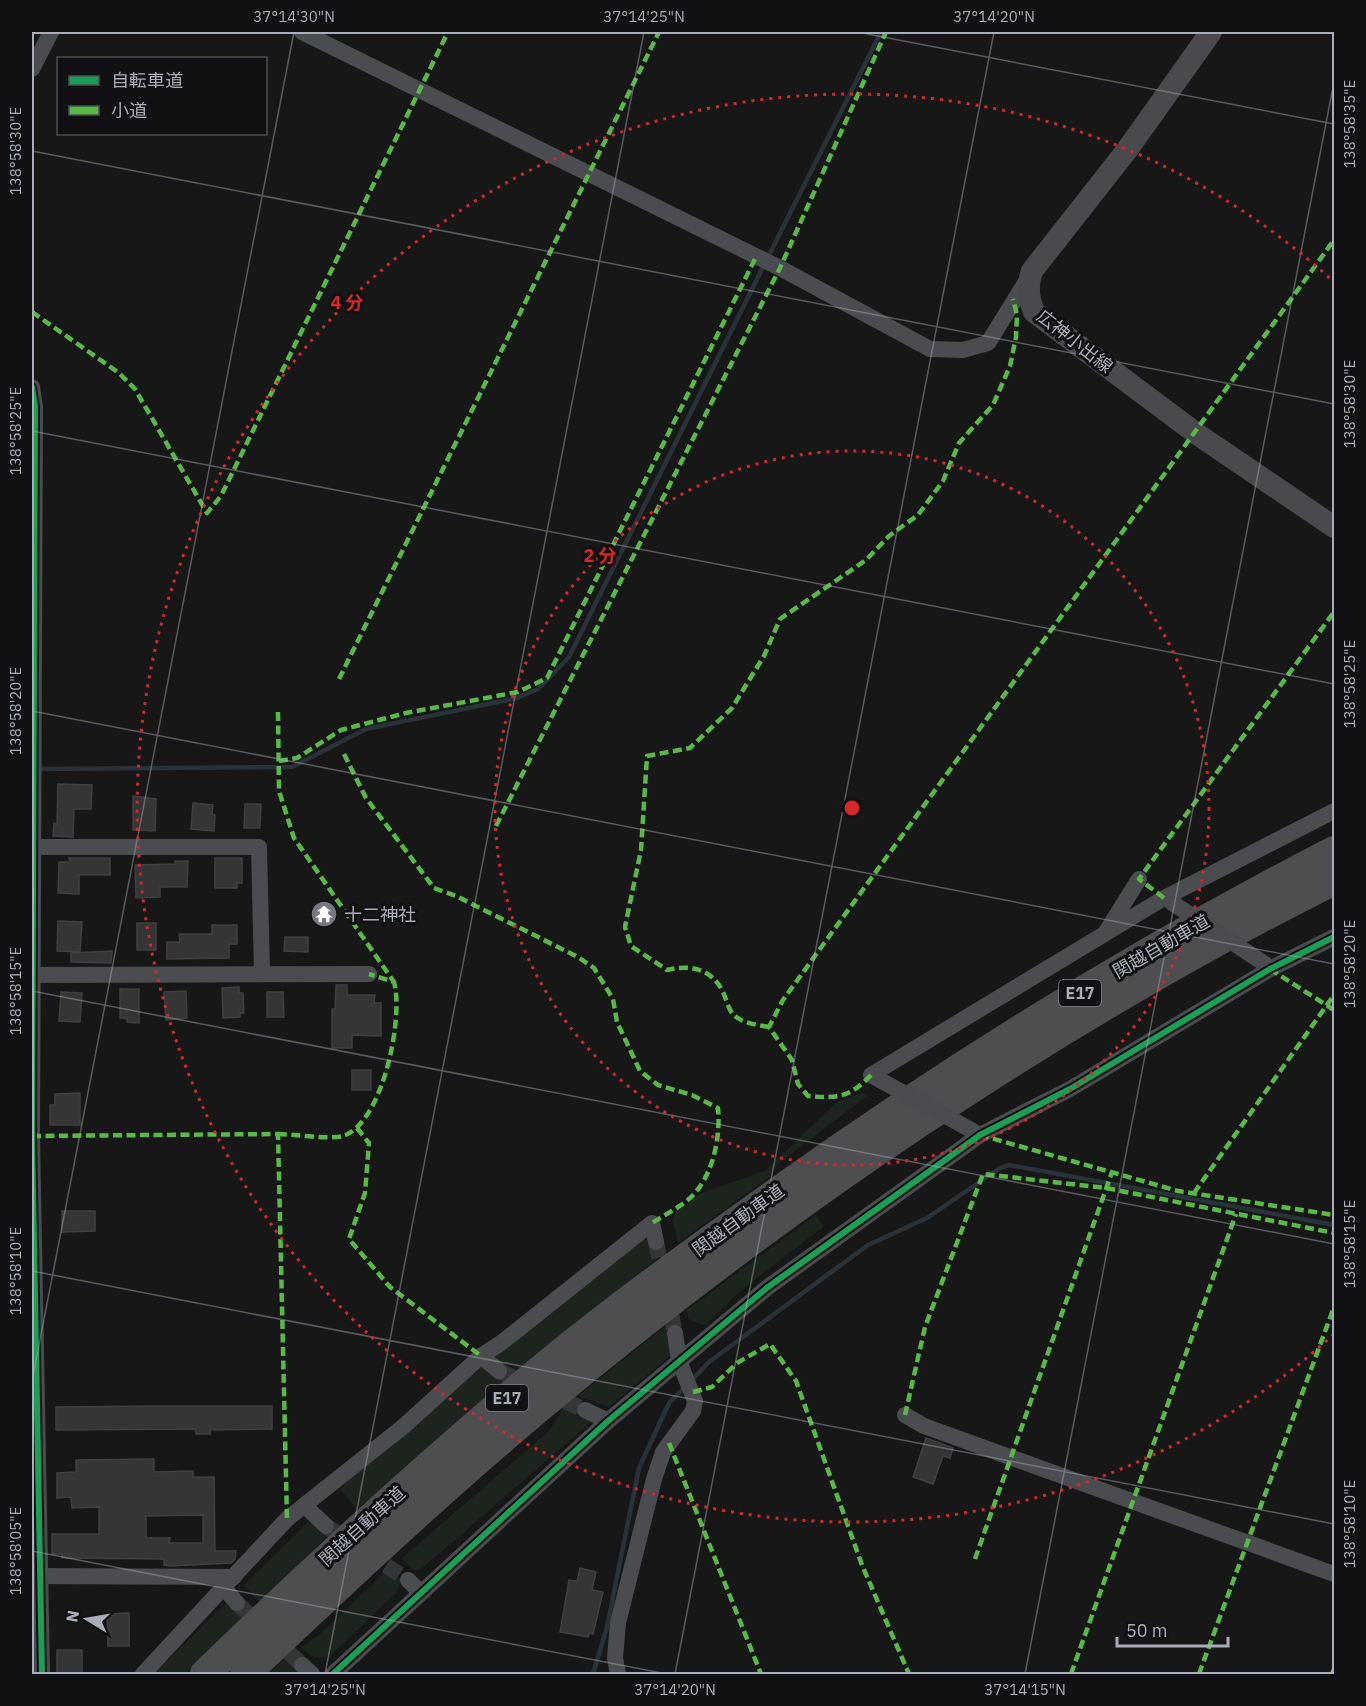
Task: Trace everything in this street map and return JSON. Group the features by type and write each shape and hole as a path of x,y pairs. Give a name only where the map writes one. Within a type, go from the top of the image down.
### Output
{"highway":[{"name":"関越自動車道","path":"205,1674 307,1575 513,1393 629,1300 727,1227 834,1151 1049,1012 1158,946 1335,851"},
{"name":"関越自動車道","path":"245,1674 340,1583 537,1409 740,1249 971,1090 1069,1029 1176,964 1335,880"}],"main road":[{"path":"1032,271 1127,150 1211,32"},
{"name":"広神小出線","path":"1032,271 1028,285 1034,312 1197,434 1335,527"}],"street":[{"path":"32,69 51,32"},
{"path":"302,32 780,268 930,349 963,350 988,343 1032,271"},
{"path":"32,387 35,407 32,1136 36,1576 42,1674"},
{"path":"977,1133 871,1075 1106,934 1335,811"},
{"path":"33,840 259,847 262,973"},
{"path":"1106,934 1138,879"},
{"path":"1168,900 1268,967"},
{"path":"333,1674 414,1586 608,1420 768,1287 977,1133 1070,1089 1268,967 1335,937"},
{"path":"34,975 369,974"},
{"path":"143,1674 287,1520 404,1426 481,1356 501,1343 652,1223 656,1242"},
{"path":"618,1674 615,1658 618,1623 654,1479 663,1452 693,1411 695,1401 679,1361 675,1333"},
{"path":"481,1356 499,1371"},
{"path":"585,1410 608,1420"},
{"path":"904,1415 924,1426 1335,1574"},
{"path":"305,1506 326,1526"},
{"path":"36,1576 228,1582"},
{"path":"228,1582 237,1604"}],"shaded area":[{"path":"863,1093 867,1096 778,1164 769,1177 678,1243 673,1221 675,1212 701,1193 765,1171 838,1101"},
{"path":"816,1215 824,1226 739,1292 708,1323 703,1325 688,1319 687,1310"},
{"path":"641,1239 648,1239 654,1243 657,1259 519,1369 494,1359 509,1341"},
{"path":"668,1324 670,1356 609,1407 578,1396"},
{"path":"481,1365 510,1379 357,1510 340,1489 396,1436"},
{"path":"564,1407 590,1419 590,1423 420,1570 415,1571 402,1558 548,1432"},
{"path":"311,1519 332,1532 259,1602 244,1585"},
{"path":"388,1570 402,1580 396,1593 332,1654 315,1657 301,1647 321,1633"},
{"path":"229,1600 245,1615 185,1674 154,1674"},
{"path":"289,1655 305,1674 268,1674"}],"building":[{"path":"58,784 92,785 91,809 74,809 73,837 53,836 54,823 57,824"},
{"path":"133,796 156,799 155,831 133,830"},
{"path":"193,803 213,805 214,831 191,829"},
{"path":"245,804 261,804 260,828 244,828"},
{"path":"69,858 110,858 110,875 79,875 79,894 58,893 59,862 70,862"},
{"path":"215,858 242,858 242,883 237,883 237,888 215,888"},
{"path":"175,861 188,861 187,887 160,887 160,897 136,898 135,865 175,864"},
{"path":"58,921 82,922 80,952 57,951"},
{"path":"137,923 156,923 156,950 137,950"},
{"path":"212,925 237,925 237,944 229,944 229,958 167,959 167,942 180,942 179,934 212,934"},
{"path":"285,937 308,937 308,952 284,951"},
{"path":"112,951 111,963 71,962 71,953"},
{"path":"336,985 347,985 347,995 375,995 374,1003 381,1003 381,1036 352,1035 352,1048 332,1048 332,1009 335,1009"},
{"path":"239,987 239,993 243,993 244,1013 240,1013 240,1017 223,1018 222,988"},
{"path":"120,989 139,989 139,1023 127,1022 127,1018 120,1018"},
{"path":"186,991 187,1018 166,1020 164,992"},
{"path":"61,992 82,993 80,1022 59,1021"},
{"path":"267,992 283,992 284,1017 267,1017"},
{"path":"352,1070 371,1070 371,1090 352,1090"},
{"path":"80,1093 80,1125 50,1125 50,1105 55,1105 55,1094"},
{"path":"62,1211 95,1211 95,1231 62,1232"},
{"path":"272,1406 272,1429 210,1430 210,1434 196,1434 195,1429 56,1430 56,1407"},
{"path":"926,1438 953,1448 950,1458 943,1456 933,1484 913,1477"},
{"path":"154,1459 154,1472 193,1471 193,1477 214,1477 215,1551 236,1551 235,1559 231,1563 171,1566 164,1565 164,1559 62,1558 62,1554 52,1554 52,1534 99,1534 99,1507 72,1508 71,1497 57,1498 57,1473 76,1472 76,1460","holes":["203,1515 203,1543 169,1543 170,1538 146,1538 146,1516"]},
{"path":"580,1568 596,1572 592,1590 603,1592 593,1634 589,1633 588,1637 560,1632 569,1580 577,1581"},
{"path":"129,1613 129,1646 108,1646 107,1614"},
{"path":"57,1650 82,1650 82,1674 57,1674"}],"waterway":[{"path":"768,257 881,32"},
{"path":"36,769 292,767 366,729 517,698 538,689 569,657 764,265"},
{"path":"691,1381 709,1362 868,1245 927,1218 1000,1168 1009,1165 1334,1225"},
{"path":"593,1674 607,1627 639,1468 669,1403 685,1387"}],"tunnel":[{"path":"656,1242 675,1333"},
{"path":"499,1371 585,1410"},
{"path":"326,1526 408,1580"},
{"path":"237,1603 302,1665"}],"marked path":[{"path":"32,312 119,373 135,389 207,513 221,496 448,32"},
{"path":"339,679 659,32"},
{"path":"496,826 780,268 886,32"},
{"path":"871,1075 857,1088 843,1095 808,1096 798,1084 792,1060 769,1027 783,1000 1334,240"},
{"path":"279,761 297,758 341,730 406,713 518,692 547,678 756,257"},
{"path":"769,1027 736,1017 718,984 707,973 692,968 667,970 631,946 625,927 641,850 647,756 690,748 732,708 764,656 780,619 866,560 889,536 918,515 943,481 959,443 993,405 1010,366 1016,337 1017,315 1013,299"},
{"path":"1164,898 1139,879 1334,612"},
{"path":"278,712 279,791 294,838 394,982"},
{"path":"344,754 366,798 434,888 456,896 578,957 594,968 613,999 617,1022 640,1071 658,1085 692,1095 718,1108 716,1146 713,1160 702,1184 684,1203 652,1223"},
{"path":"1270,969 1334,1010"},
{"path":"278,1134 343,1136 357,1127 369,1111 387,1067 396,1019 394,982 369,974"},
{"path":"1194,1193 1334,995"},
{"path":"357,1128 369,1143 365,1193 349,1239 390,1287 481,1356"},
{"path":"32,1136 278,1134 287,1519"},
{"path":"980,1135 1178,1191 1334,1215"},
{"path":"975,1559 1112,1172"},
{"path":"905,1415 925,1327 983,1174 1106,1188 1334,1233"},
{"path":"1071,1674 1236,1214"},
{"path":"1199,1674 1334,1307"},
{"path":"693,1392 712,1387 737,1363 770,1344 796,1381 862,1565 909,1674"},
{"path":"669,1443 761,1674"},
{"path":"1332,1674 1334,1669"}],"cycle path":[{"path":"32,387 35,407 32,1136 42,1674"},
{"path":"333,1674 608,1421 768,1287 980,1135 1070,1089 1270,969 1334,937"}],"place":[{"name":"十二神社","path":"324,914"}]}
